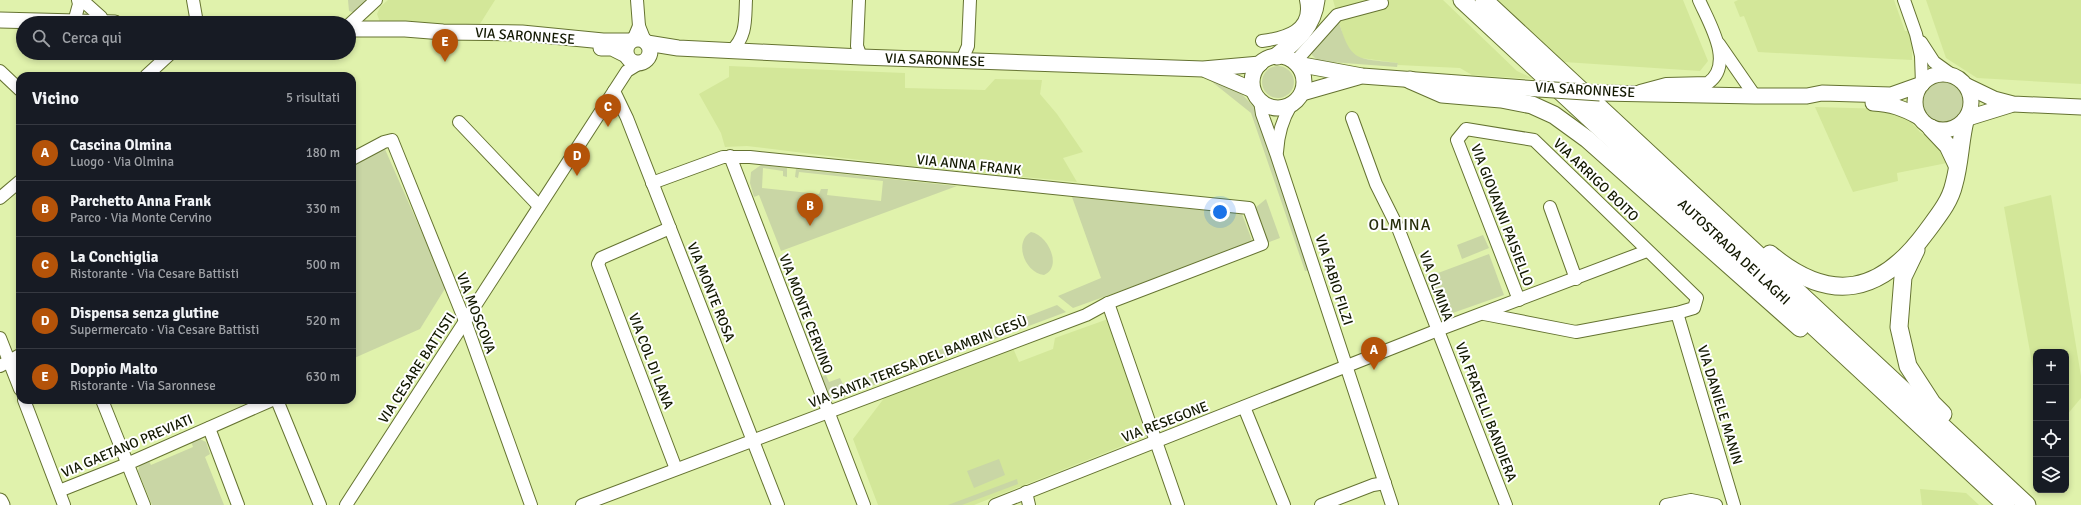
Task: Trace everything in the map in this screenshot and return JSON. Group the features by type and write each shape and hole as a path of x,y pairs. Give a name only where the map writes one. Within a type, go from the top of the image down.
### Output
{"highway":[{"name":"AUTOSTRADA DEI LAGHI","path":"1462,0 1847,357 2018,503"},
{"name":"AUTOSTRADA DEI LAGHI","path":"1484,0 2018,503"},
{"path":"1277,56 1301,35 1309,25 1313,2"},
{"path":"1410,80 1442,94 1517,101 1543,109 1566,122 1588,139 1807,334 1847,357"},
{"path":"1647,152 1658,159 1777,259 1812,280 1826,285 1851,287 1872,281 1893,267 1920,240 1947,202 1954,184 1966,119"},
{"path":"1925,122 1948,146 1957,165"},
{"path":"1920,240 1903,277 1899,327 1908,366 1932,402 2018,503"}],"main road":[{"path":"0,20 16,20"},
{"name":"VIA SARONNESE","path":"356,29 522,33 603,41 637,49"},
{"name":"VIA SARONNESE","path":"356,36 476,39 518,43 556,42 637,49 668,47 861,57 1203,69 1260,64 1266,59 1277,56 1284,57 1296,63 1362,76 1600,93 1756,96 1807,96 1822,93 1891,95 1922,84"},
{"path":"1291,105 1302,93 1304,82 1303,74 1296,63"},
{"path":"1257,95 1254,74 1260,64"},
{"name":"VIA SARONNESE","path":"1203,69 1230,79 1275,108 1291,105"},
{"path":"2013,104 1990,109 1966,119 1958,127 1949,130 1940,130 1925,122 1914,102 1915,96 1922,84 1936,75 1952,75 1960,79 1967,86 1994,99 2013,104 2081,107"},
{"name":"VIA SARONNESE","path":"1302,93 1362,76"},
{"path":"1966,119 1972,102 1967,86"},
{"name":"VIA SARONNESE","path":"1807,96 1821,101 1888,104 1900,107 1925,122"},
{"path":"0,501 2,505"}],"street":[{"path":"76,16 79,4 78,0"},
{"path":"82,0 100,16"},
{"path":"193,0 196,16"},
{"path":"637,0 637,49"},
{"path":"731,51 739,44 744,32 746,0"},
{"path":"859,0 857,46 861,57"},
{"path":"962,60 968,46 970,0"},
{"path":"1631,93 1666,84 1708,83 1717,75 1720,61 1716,40 1699,0"},
{"path":"1904,0 1916,34 1922,64 1922,84"},
{"path":"1262,41 1283,37 1296,31 1305,19 1313,2"},
{"path":"1296,63 1337,15 1382,3"},
{"path":"356,18 372,4"},
{"path":"372,4 369,20 374,27 378,29"},
{"path":"1916,34 1934,62 1952,75"},
{"path":"1716,40 1756,96"},
{"name":"VIA CESARE BATTISTI","path":"346,505 465,322 538,206 614,91 637,49"},
{"path":"151,72 164,60"},
{"path":"0,71 16,86"},
{"name":"VIA MONTE ROSA","path":"614,91 627,118 754,440 778,505"},
{"name":"VIA FABIO FILZI","path":"1257,95 1392,505"},
{"name":"VIA FABIO FILZI","path":"1277,156 1278,133 1284,116 1291,105"},
{"name":"VIA OLMINA","path":"1346,368 1438,330 1398,228 1376,184 1352,118"},
{"path":"458,122 538,206"},
{"name":"VIA ARRIGO BOITO","path":"1457,140 1466,129 1534,140 1697,298 1694,308 1677,313"},
{"name":"VIA MOSCOVA","path":"356,156 384,142 392,140 465,322 531,505"},
{"name":"VIA GIOVANNI PAISIELLO","path":"1457,140 1519,300"},
{"name":"VIA ANNA FRANK","path":"652,183 716,159 730,156 750,157 1249,208 1262,244"},
{"name":"VIA MONTE CERVINO","path":"730,156 864,505"},
{"path":"0,198 16,189"},
{"path":"1550,207 1576,279"},
{"name":"VIA COL DI LANA","path":"670,228 601,258 598,264 676,468"},
{"name":"VIA SANTA TERESA DEL BAMBIN GESÙ","path":"582,505 676,468 1086,315 1108,303 1262,244"},
{"path":"1438,330 1484,314 1647,251"},
{"path":"1108,303 1178,505"},
{"path":"1484,314 1576,332 1677,313"},
{"name":"VIA DANIELE MANIN","path":"1677,313 1734,505"},
{"name":"VIA FRATELLI BANDIERA","path":"1438,330 1506,505"},
{"path":"0,338 16,378"},
{"name":"VIA RESEGONE","path":"995,505 1346,368"},
{"path":"26,404 64,505"},
{"path":"104,404 144,505"},
{"name":"VIA GAETANO PREVIATI","path":"59,491 127,464 263,404"},
{"path":"279,404 320,505"},
{"path":"1244,407 1284,505"},
{"path":"209,428 238,505"},
{"path":"1321,505 1373,485 1385,483"},
{"path":"1026,492 1029,505"},
{"path":"1666,505 1691,500 1716,505"}],"shaded area":[{"path":"348,0 366,0 355,13 349,11"},
{"path":"388,0 495,0 478,27 380,22 377,14 380,7"},
{"path":"1333,0 1443,0 1517,71 1534,79 1472,75 1460,68 1398,65 1398,63 1361,58 1354,55 1345,43"},
{"path":"1498,0 1683,0 1708,61 1700,71 1564,62"},
{"path":"1738,0 1894,0 1905,31 1912,31 1912,60 1758,52 1744,16 1740,17 1734,2"},
{"path":"1926,0 2081,0 2081,84 1977,78 1946,58"},
{"path":"1338,19 1347,44 1357,56 1373,60 1398,63 1397,67 1318,61 1312,55 1312,48"},
{"path":"729,66 905,73 905,88 985,90 995,79 1042,80 1040,94 1057,114 1083,152 1063,158 1077,182 900,165 747,146 725,147 721,133 699,94 729,77"},
{"path":"1275,66 1281,66 1290,70 1294,82 1290,94 1281,98 1275,98 1266,94 1262,85 1262,79 1266,70"},
{"path":"1211,81 1218,81 1231,86 1248,100 1257,111 1310,270 1305,271 1251,113"},
{"path":"1943,81 1958,87 1964,102 1958,117 1943,123 1928,117 1922,102 1928,87"},
{"path":"1815,107 1887,109 1909,120 1920,132 1934,140 1944,150 1947,163 1897,173 1898,181 1853,192"},
{"path":"384,147 446,287 420,329 356,357 356,163"},
{"path":"761,165 787,168 787,177 783,176 783,171 763,168 762,188 819,194 821,189 828,189 827,195 881,201 883,181 799,172 798,178 795,177 796,169 957,186 781,251 759,195 754,197 750,183 751,172"},
{"path":"2051,195 2081,376 2081,398 2069,412 2069,349 2033,349 2033,368 2004,207"},
{"path":"1072,197 1242,214 1253,243 1073,308 1058,296 1101,278"},
{"path":"1266,199 1280,238 1267,243 1255,208"},
{"path":"1031,232 1037,234 1043,239 1051,252 1053,259 1052,265 1050,271 1044,275 1031,269 1024,256 1022,249 1023,243"},
{"path":"1483,235 1489,248 1462,259 1457,245"},
{"path":"1489,254 1504,295 1444,316 1430,276"},
{"path":"1057,305 1066,312 930,363 926,355"},
{"path":"1108,319 1147,432 1145,437 974,505 878,505 853,439 885,397 1013,348 1019,362 1053,349 1055,338"},
{"path":"918,358 921,367 853,393 853,383"},
{"path":"826,375 829,382 840,378 844,386 845,397 830,401 818,378"},
{"path":"198,438 206,442 210,454 205,457 224,505 152,505 138,471 140,463 148,459 151,465 193,447 191,441"},
{"path":"999,459 1005,475 974,488 967,471"},
{"path":"1017,479 1018,484 962,505 948,505"},
{"path":"1920,489 1966,493 1979,505 1922,505"}],"place":[{"name":"Doppio Malto","path":"445,62"},
{"name":"La Conchiglia","path":"608,127"},
{"name":"Dispensa senza glutine","path":"577,176"},
{"name":"Parchetto Anna Frank","path":"810,226"},
{"name":"Cascina Olmina","path":"1374,370"}],"district":[{"name":"OLMINA","path":"1400,225"}]}
